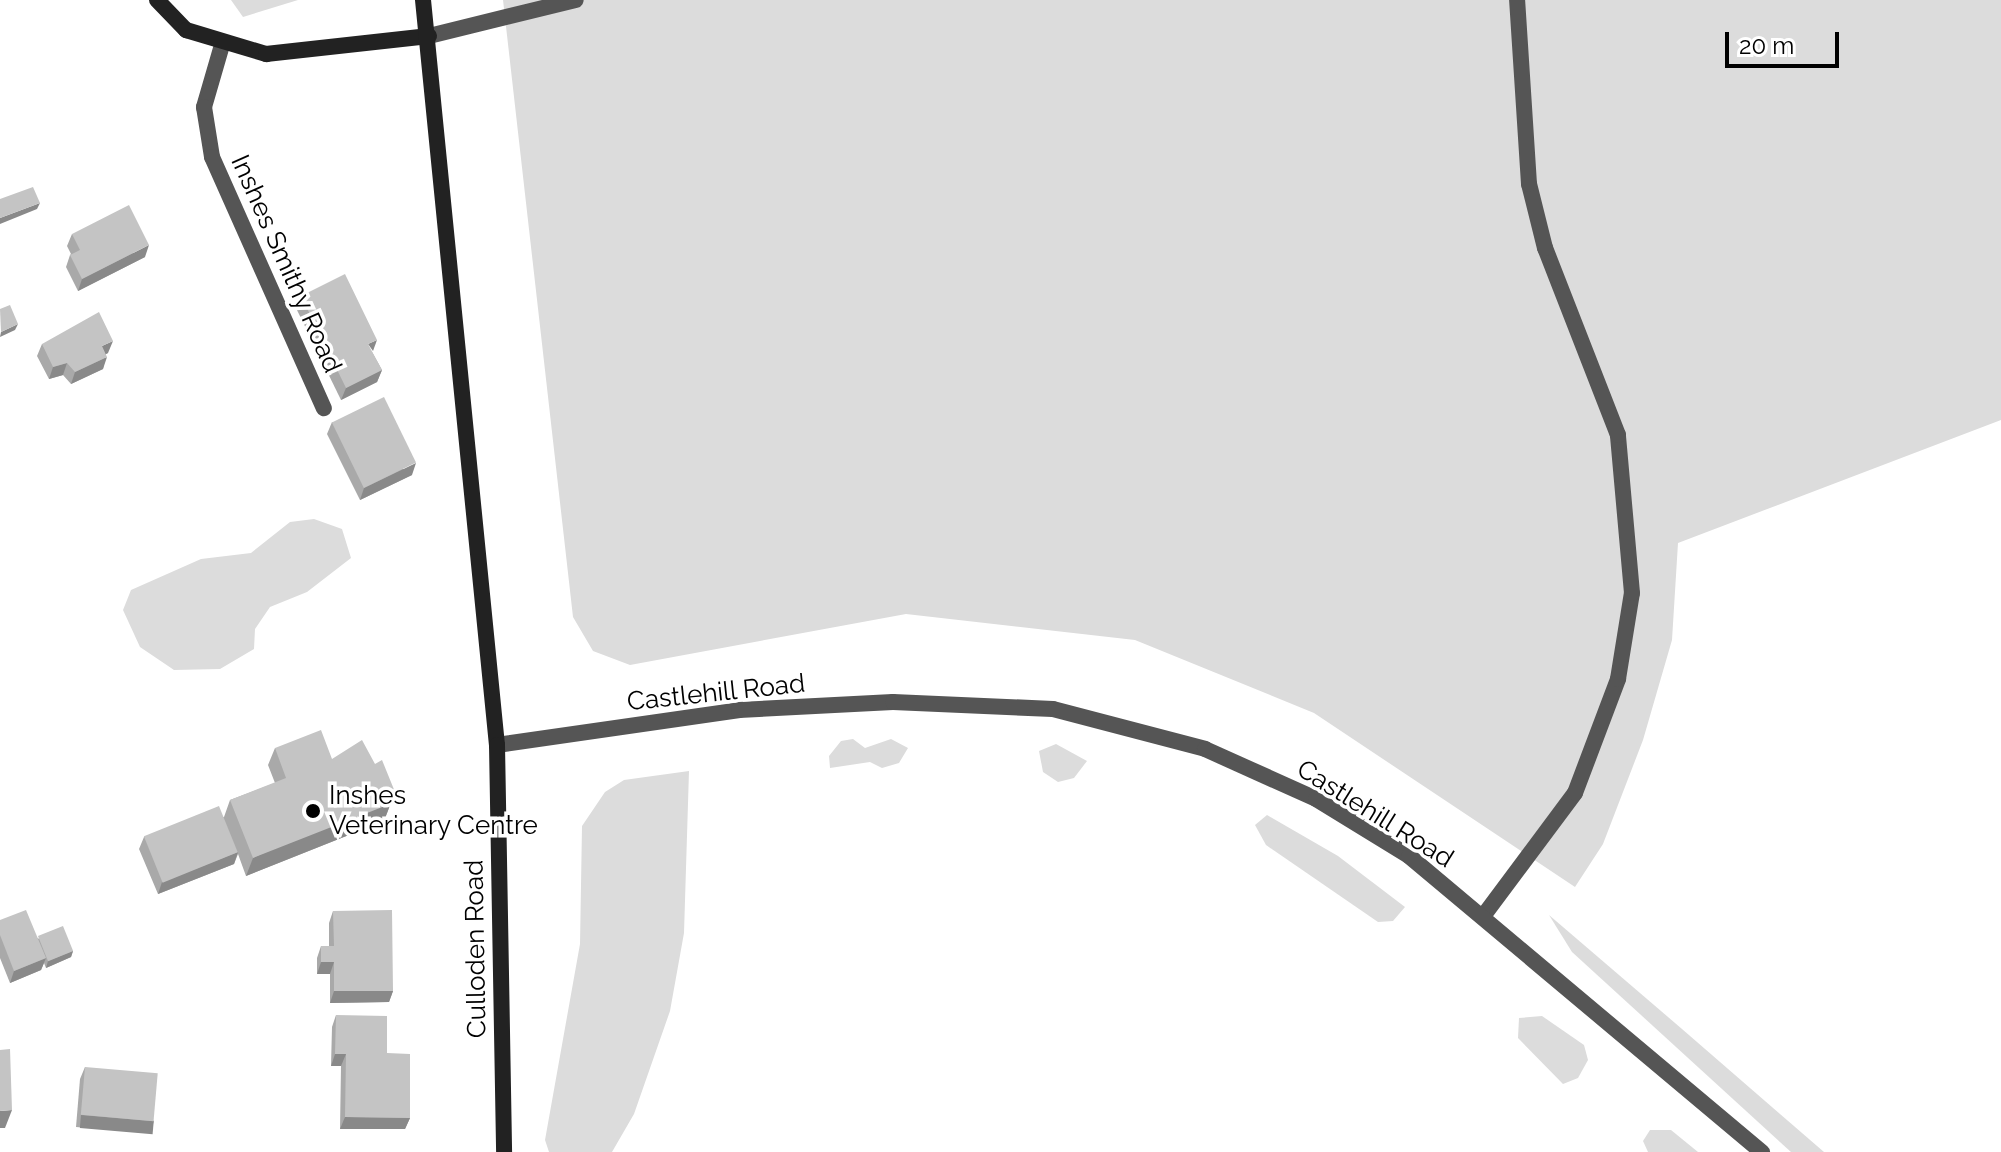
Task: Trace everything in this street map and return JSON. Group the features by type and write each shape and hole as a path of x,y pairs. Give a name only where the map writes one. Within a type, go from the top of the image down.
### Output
{"main road":[{"path":"157,0 186,30 222,45 315,52 429,36"},
{"name":"Culloden Road","path":"423,0 429,36 497,745 504,1152"}],"street":[{"path":"429,36 576,0"},
{"path":"1484,915 1575,793 1618,679 1632,593 1618,435 1545,248 1529,184 1517,0"},
{"name":"Inshes Smithy Road","path":"222,45 204,107 212,157 324,408"},
{"name":"Castlehill Road","path":"497,745 739,710 893,702 1053,709 1205,749 1316,799 1484,915 1762,1152"}],"shaded area":[{"path":"231,0 298,0 243,17"},
{"path":"503,0 2001,0 2001,420 1678,543 1672,640 1643,740 1603,844 1575,887 1314,713 1135,640 906,614 630,665 593,651 573,617"},
{"path":"314,519 342,529 351,558 307,592 270,607 255,629 254,649 220,669 174,670 140,647 123,610 131,590 201,559 251,553 290,522"},
{"path":"853,739 865,748 891,739 908,748 899,763 882,768 870,762 830,768 829,756 841,741"},
{"path":"1056,744 1087,761 1074,778 1058,782 1043,772 1039,751"},
{"path":"689,771 684,933 670,1011 634,1114 612,1152 549,1152 545,1140 580,944 582,826 605,792 624,780"},
{"path":"1267,815 1338,856 1405,907 1393,921 1378,922 1266,845 1255,825"},
{"path":"1549,915 1824,1152 1791,1152 1572,952"},
{"path":"1542,1016 1584,1045 1588,1060 1578,1078 1563,1084 1518,1038 1519,1018"},
{"path":"1650,1130 1671,1130 1698,1152 1648,1152 1643,1141"}],"building":[{"path":"33,187 40,203 0,218 0,199"},
{"path":"129,205 149,245 82,279 70,255 80,250 72,234"},
{"path":"345,274 377,340 368,344 382,370 346,388 301,296"},
{"path":"10,305 18,324 1,332 0,309"},
{"path":"99,312 113,341 102,346 107,357 75,372 67,363 53,367 42,344"},
{"path":"384,397 416,463 364,488 332,422"},
{"name":"Inshes Veterinary Centre","path":"321,730 332,759 362,740 375,764 382,760 395,792 386,795 390,804 253,858 230,800 286,778 275,748"},
{"path":"219,806 238,852 163,883 144,836"},
{"path":"26,910 46,958 14,971 0,935 0,920"},
{"path":"392,910 393,991 334,991 334,962 321,962 321,946 334,946 333,911"},
{"path":"63,926 73,951 48,961 38,936"},
{"path":"336,1015 387,1016 387,1053 410,1054 410,1118 345,1117 346,1054 335,1054"},
{"path":"10,1049 12,1110 0,1111 0,1050"},
{"path":"85,1067 158,1073 154,1121 81,1115"}],"place":[{"name":"Inshes Veterinary Centre","path":"313,811"}]}
